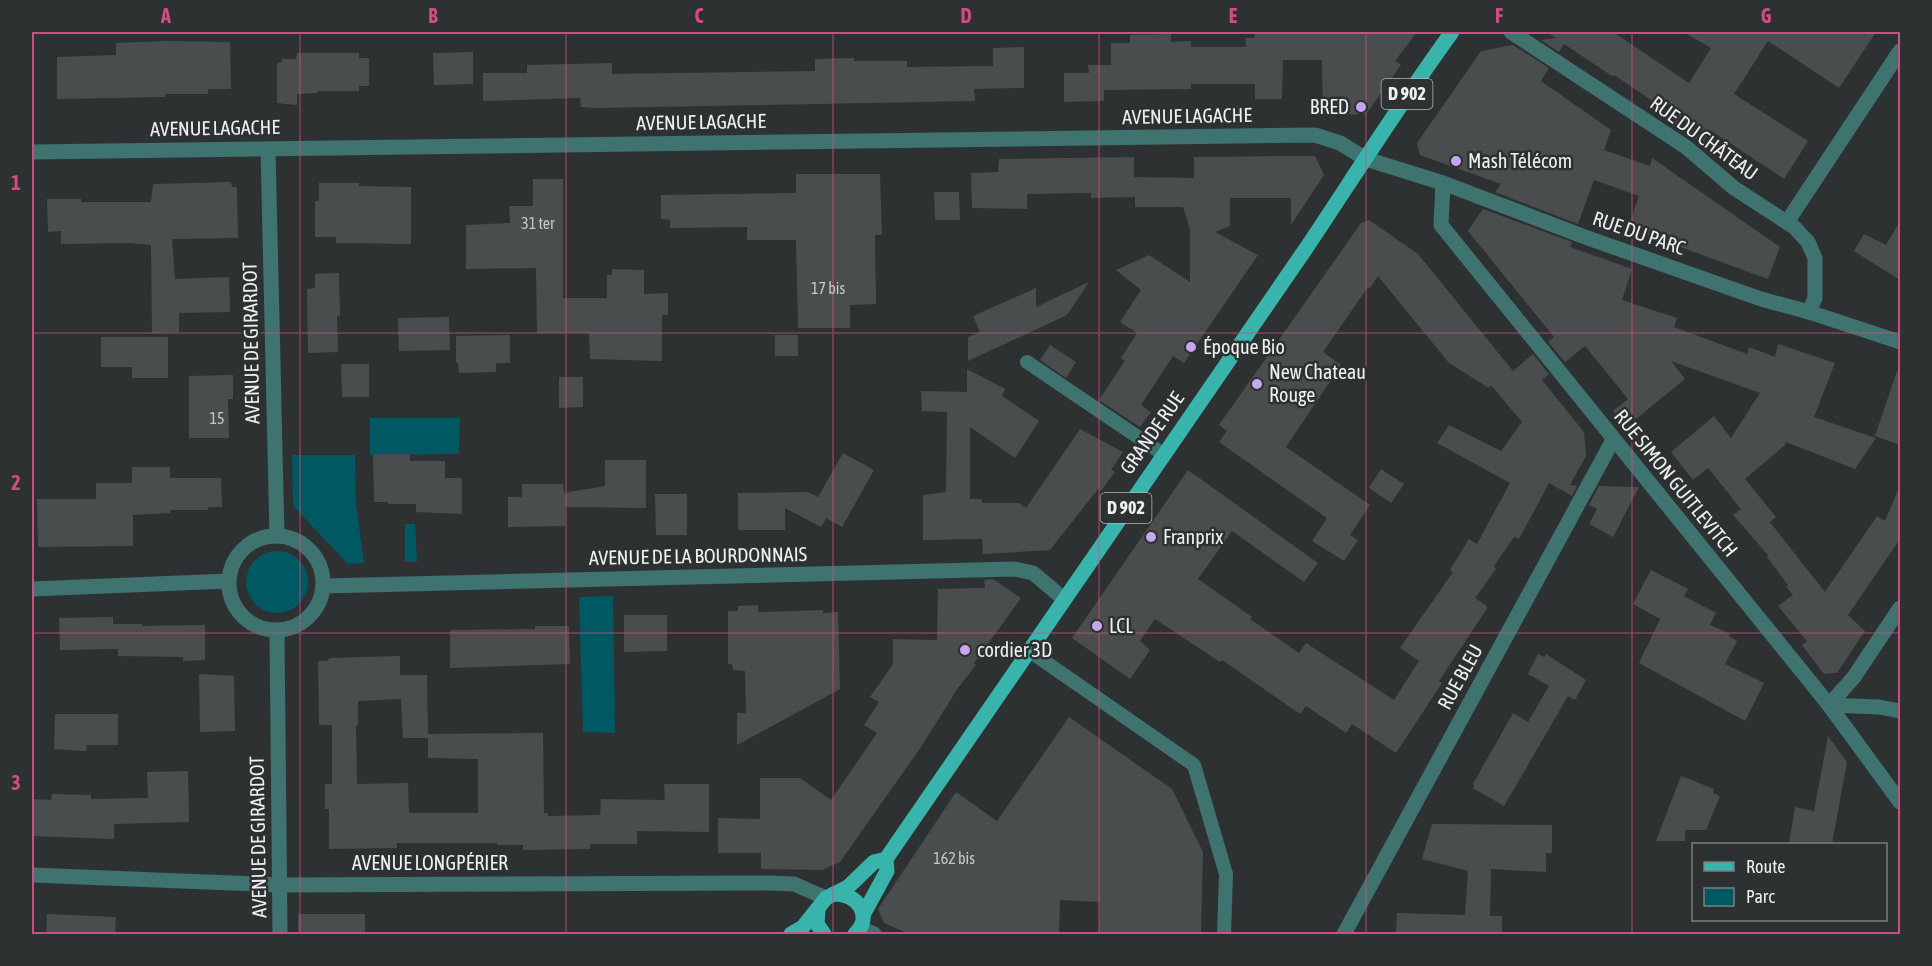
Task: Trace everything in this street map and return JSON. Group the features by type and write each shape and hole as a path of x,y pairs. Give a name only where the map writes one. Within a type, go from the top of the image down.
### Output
{"main road":[{"name":"GRANDE RUE","path":"863,928 887,871 886,859 1366,159 1389,120 1452,32"},
{"name":"GRANDE RUE","path":"791,934 803,927 826,901 848,887 874,862 886,859"},
{"name":"GRANDE RUE","path":"826,901 842,894 856,901 863,928"},
{"path":"824,934 817,924 826,901"}],"street":[{"name":"RUE DU CHÂTEAU","path":"1512,32 1686,147 1734,188 1787,222 1808,242 1815,258 1815,298 1809,312"},
{"path":"1787,222 1900,51"},
{"name":"AVENUE LAGACHE","path":"32,152 1315,135 1340,143 1366,159"},
{"name":"AVENUE DE GIRARDOT","path":"268,149 277,536"},
{"name":"RUE DU PARC","path":"1366,159 1443,183 1761,299 1900,342"},
{"name":"RUE SIMON GUITLEVITCH","path":"1443,183 1442,225 1613,440 1829,705 1900,802"},
{"name":"RUE BLEU","path":"1344,934 1613,440"},
{"path":"277,536 298,542 316,557 322,571 323,586 320,600 303,622 290,628 276,630 261,628 242,615 231,596 229,581 232,567 249,544 262,538 277,536"},
{"name":"AVENUE DE LA BOURDONNAIS","path":"323,586 1015,569 1033,573 1064,599"},
{"path":"32,589 229,581"},
{"path":"1829,705 1854,677 1900,608"},
{"name":"AVENUE DE GIRARDOT","path":"276,630 280,934"},
{"path":"1829,705 1879,707 1900,711"},
{"name":"AVENUE LONGPÉRIER","path":"32,875 279,885 768,883 794,884 826,901"}],"lane":[{"path":"1027,362 1163,454"},
{"path":"1028,650 1194,765 1226,874 1224,934"}],"green space":[{"path":"370,418 460,418 459,454 370,455"},
{"path":"292,455 355,455 356,505 364,563 348,564 293,506"},
{"path":"405,524 415,524 417,562 405,562"},
{"path":"271,551 283,551 299,560 306,570 308,582 306,594 299,604 283,613 271,613 260,608 251,599 246,588 246,576 251,565 260,556"},
{"path":"613,596 615,733 583,732 579,597"}],"building":[{"path":"1255,32 1417,32 1395,61 1401,65 1366,114 1323,115 1322,60 1283,60 1282,99 1255,99 1255,84 1191,84 1191,89 1104,90 1104,101 1064,102 1064,73 1089,73 1088,65 1111,65 1111,43 1130,43 1130,35 1171,34 1171,42 1191,41 1191,47 1246,47 1245,38 1254,38"},
{"path":"1546,32 1613,32 1689,83 1711,48 1683,32 1876,32 1839,88 1768,41 1734,94 1808,141 1784,179 1710,130 1703,143 1665,118 1669,112 1614,75 1612,76 1564,44 1559,52 1541,40 1556,38"},
{"path":"230,42 231,89 208,89 208,94 165,94 165,97 57,99 57,57 116,55 116,43"},
{"path":"1513,45 1549,68 1541,81 1611,130 1604,150 1650,166 1652,158 1780,247 1768,279 1628,228 1639,196 1594,180 1578,224 1495,192 1501,184 1420,155 1417,143 1481,51"},
{"path":"1024,47 1024,88 974,89 975,101 595,108 581,107 580,98 483,101 483,73 527,73 527,65 612,63 612,74 815,71 815,59 854,58 854,61 907,61 907,67 993,66 993,48"},
{"path":"473,52 473,84 434,85 433,53"},
{"path":"297,53 359,53 359,58 369,58 369,86 359,86 359,91 318,91 318,93 297,94 297,105 277,103 277,63 282,62 282,59 296,59"},
{"path":"1315,156 1324,175 1291,225 1291,198 1230,198 1230,226 1215,232 1258,255 1184,363 1173,356 1141,405 1151,412 1140,427 1099,400 1125,361 1121,358 1137,333 1120,322 1141,290 1116,270 1149,255 1190,282 1190,229 1183,207 1135,207 1135,197 1091,198 1091,193 1027,194 1027,209 972,208 971,173 998,172 999,159 1134,157 1134,177 1194,178 1194,157"},
{"path":"796,174 880,174 882,235 875,235 876,304 850,305 850,328 798,328 796,240 747,240 747,227 670,228 670,220 661,219 661,195 796,193"},
{"path":"533,179 563,179 563,298 607,298 607,275 612,275 612,269 644,270 644,294 668,293 668,315 662,315 662,361 590,359 589,333 537,333 536,268 466,269 466,225 510,223 509,206 533,206"},
{"path":"231,182 232,187 237,187 238,238 172,239 175,279 229,277 230,312 179,313 179,332 152,333 151,245 61,244 61,231 48,232 47,199 81,199 81,202 151,202 153,184"},
{"path":"319,183 411,187 411,244 336,243 336,237 315,237 315,201 319,201"},
{"path":"934,192 959,192 960,220 935,220"},
{"path":"1483,209 1572,242 1570,247 1632,269 1622,300 1677,318 1674,327 1747,354 1749,347 1775,357 1778,344 1835,363 1814,417 1876,438 1855,469 1786,442 1745,479 1776,517 1770,522 1825,592 1877,516 1885,521 1900,485 1900,539 1848,615 1865,631 1837,673 1824,674 1802,645 1807,641 1778,606 1793,595 1767,557 1768,555 1733,515 1741,509 1708,468 1693,480 1671,452 1714,416 1731,438 1760,393 1671,361 1685,379 1626,427 1613,411 1628,399 1585,346 1565,362 1548,342 1554,337 1468,231"},
{"path":"1369,220 1418,254 1513,371 1533,354 1549,374 1542,380 1584,432 1586,456 1570,485 1577,486 1572,496 1549,483 1519,539 1514,537 1494,566 1496,569 1475,598 1487,606 1486,610 1439,681 1442,683 1396,753 1352,724 1346,733 1306,706 1300,714 1222,660 1220,662 1155,619 1140,641 1150,650 1130,679 1072,638 1188,470 1318,563 1304,582 1232,531 1198,579 1299,653 1306,643 1394,700 1419,661 1400,648 1453,572 1450,570 1469,539 1477,544 1510,483 1437,443 1449,425 1501,451 1522,422 1491,385 1489,388 1449,363 1378,276 1323,352 1341,365 1286,447 1370,505 1350,535 1358,540 1344,561 1312,541 1327,518 1219,442 1227,431 1219,425 1361,223"},
{"path":"1900,221 1900,280 1854,251 1864,234 1886,245"},
{"path":"339,273 338,352 308,353 307,289 315,288 315,274"},
{"path":"1089,282 1067,315 968,361 968,337 980,332 973,316 1036,288 1036,307"},
{"path":"449,317 450,350 399,351 398,318"},
{"path":"510,335 510,363 496,363 496,372 459,373 458,363 456,363 456,336"},
{"path":"775,335 798,335 798,356 775,356"},
{"path":"101,337 168,337 168,378 132,378 132,367 101,367"},
{"path":"1050,345 1076,362 1066,378 1040,360"},
{"path":"341,364 369,364 369,397 342,397"},
{"path":"967,369 1005,389 1002,396 1039,421 1015,458 970,427 970,499 982,499 982,503 1019,503 1026,508 1080,429 1123,452 1111,470 1115,472 1101,491 1098,489 1050,550 983,554 982,539 923,540 923,495 946,492 947,412 922,411 921,391 967,392"},
{"path":"1897,371 1900,372 1900,445 1875,436"},
{"path":"233,375 233,399 228,399 229,438 189,438 189,376"},
{"path":"559,377 583,377 583,407 559,408"},
{"path":"843,453 874,470 842,527 826,518 821,527 785,508 785,530 738,530 738,493 808,492 818,497"},
{"path":"373,454 410,454 410,461 445,461 445,478 462,478 462,514 416,512 416,504 374,502"},
{"path":"605,460 646,460 646,508 565,507 565,526 508,527 508,497 522,497 522,484 563,484 564,493 605,486"},
{"path":"132,467 170,467 170,478 221,478 222,507 133,515 133,546 38,547 37,499 96,499 96,483 132,483"},
{"path":"1381,469 1404,484 1391,503 1369,488"},
{"path":"1599,486 1639,487 1613,537 1589,524 1597,509 1589,505"},
{"path":"655,494 687,494 687,535 656,535"},
{"path":"1651,570 1688,589 1684,596 1716,613 1710,625 1730,634 1729,637 1737,641 1725,664 1764,683 1745,721 1639,663 1660,619 1633,604"},
{"path":"993,579 1021,598 974,663 976,665 958,688 921,747 840,862 822,870 761,869 761,853 718,853 718,818 760,819 760,778 800,778 831,800 877,733 864,725 879,702 870,697 893,664 893,639 937,640 938,589 985,588 984,580"},
{"path":"758,605 758,612 823,610 823,613 838,612 840,689 737,745 737,713 746,713 745,671 733,670 732,664 728,664 728,611 738,611 738,606"},
{"path":"624,615 667,615 667,651 624,652"},
{"path":"113,617 113,624 205,625 205,660 183,661 183,657 118,656 118,649 60,650 59,618"},
{"path":"535,626 569,626 570,664 450,668 450,630 535,629"},
{"path":"1538,654 1544,657 1546,654 1586,680 1575,700 1568,696 1504,806 1473,788 1473,784 1513,713 1528,722 1549,686 1528,674"},
{"path":"400,656 400,675 427,675 428,734 543,733 544,813 548,816 600,815 601,799 665,800 664,784 709,784 709,832 637,831 637,844 590,844 590,849 523,850 523,845 497,845 497,843 397,843 397,848 329,849 329,809 325,809 325,784 332,784 332,725 319,725 318,661 328,661 329,658","holes":["401,699 403,738 428,738 428,758 478,759 478,813 409,813 408,783 357,784 358,701"]},
{"path":"199,674 234,676 235,731 200,732"},
{"path":"55,714 118,714 118,745 87,745 86,751 54,749"},
{"path":"1069,717 1172,789 1203,852 1201,934 1099,934 1100,902 1060,900 1059,934 910,934 884,923 878,909 956,792 997,821"},
{"path":"1828,736 1847,762 1832,843 1789,843 1795,807 1814,811"},
{"path":"188,771 189,822 114,824 114,839 32,836 32,799 51,800 52,794 91,795 91,799 148,798 147,772"},
{"path":"1681,776 1714,789 1713,793 1720,796 1706,830 1685,830 1685,841 1656,841"},
{"path":"1432,824 1552,825 1552,853 1546,853 1546,872 1491,869 1490,916 1502,916 1502,934 1396,934 1397,913 1465,915 1468,871 1422,859"},
{"path":"47,914 116,917 115,934 46,934"},
{"path":"298,914 365,914 365,934 298,934"}],"place":[{"name":"BRED","path":"1361,107"},
{"name":"Mash Télécom","path":"1456,161"},
{"name":"Époque Bio","path":"1191,347"},
{"name":"New Chateau Rouge","path":"1257,384"},
{"name":"Franprix","path":"1151,537"},
{"name":"LCL","path":"1097,626"},
{"name":"cordier 3D","path":"965,650"}]}
